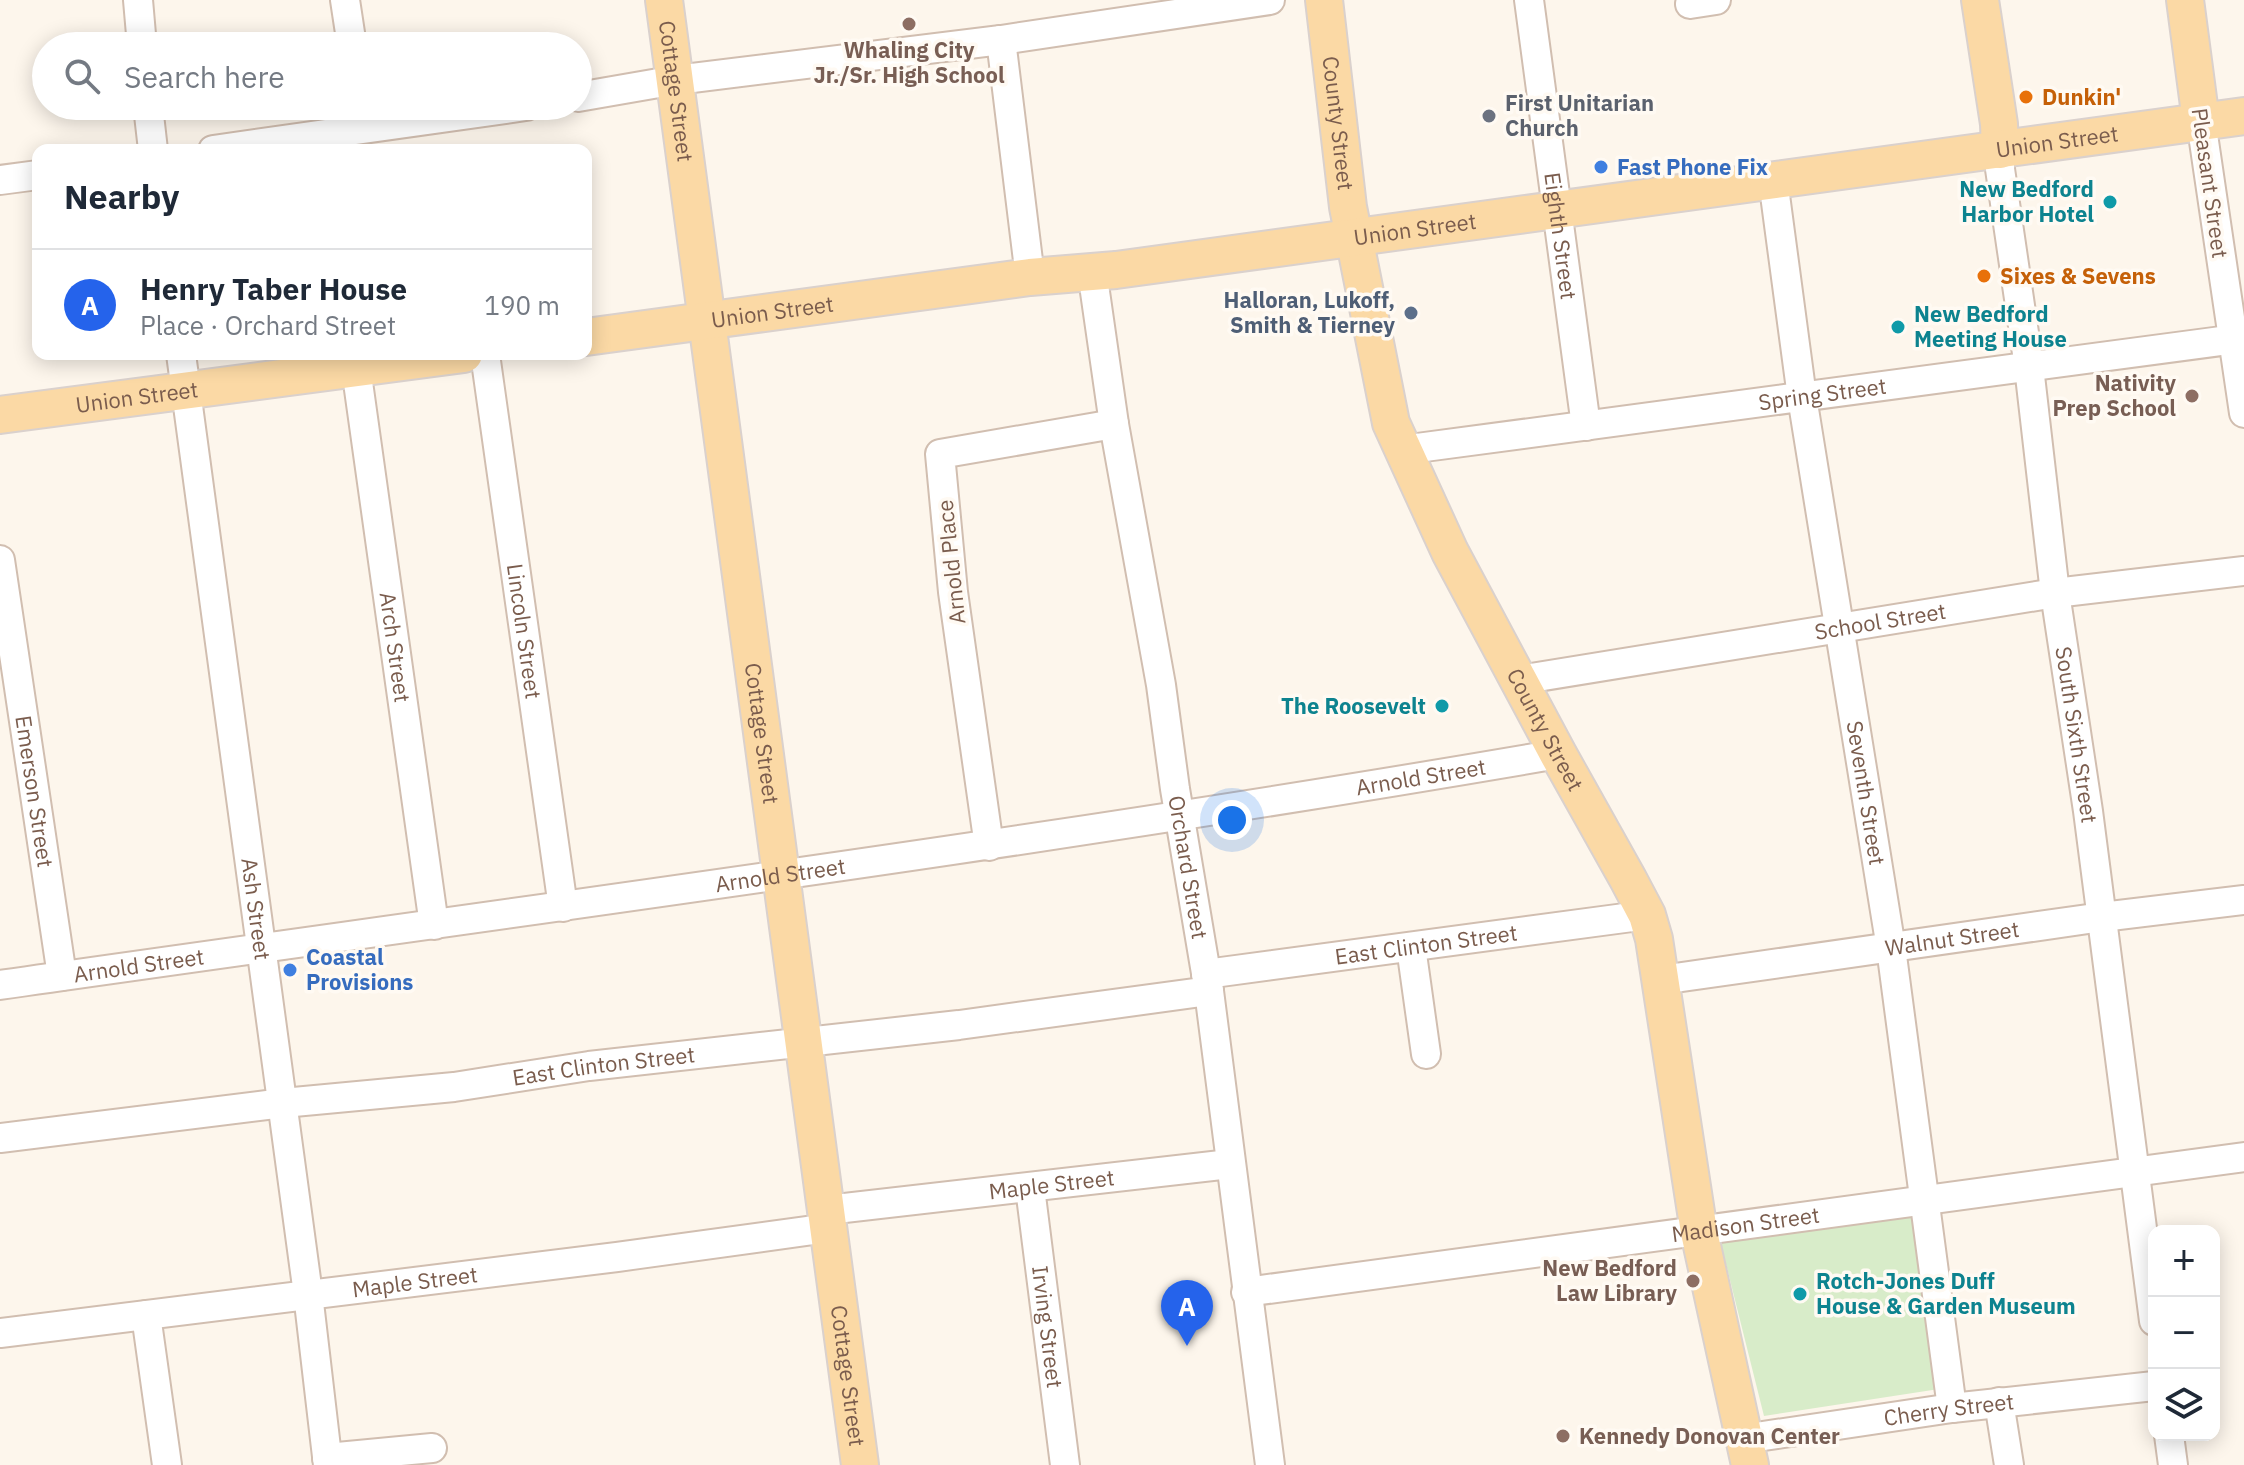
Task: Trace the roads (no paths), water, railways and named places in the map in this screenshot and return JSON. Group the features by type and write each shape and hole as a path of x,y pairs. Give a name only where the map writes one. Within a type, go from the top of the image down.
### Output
{"main road":[{"name":"Cottage Street","path":"664,0 860,1465"},
{"name":"County Street","path":"1324,0 1348,207 1391,423 1450,552 1647,915 1654,939 1699,1232 1746,1452"},
{"path":"1980,0 1999,124 2000,150"},
{"name":"Pleasant Street","path":"2185,0 2201,121"},
{"name":"Union Street","path":"592,336 2244,116"},
{"name":"Union Street","path":"0,415 418,360"}],"street":[{"path":"138,0 141,32"},
{"path":"345,0 350,32"},
{"path":"592,95 676,80 1001,40 1270,0"},
{"name":"Eighth Street","path":"1529,0 1586,426"},
{"path":"1001,40 1030,277"},
{"path":"150,120 152,144"},
{"path":"241,144 353,120"},
{"name":"Pleasant Street","path":"2201,121 2238,339 2244,413"},
{"name":"South Sixth Street","path":"2000,150 2055,593 2102,917 2151,1297"},
{"path":"0,180 32,176"},
{"name":"Seventh Street","path":"1773,180 1802,397 1891,948 1952,1408"},
{"name":"Orchard Street","path":"1092,271 1114,424 1161,685 1208,983 1270,1465"},
{"name":"Spring Street","path":"1402,450 2238,339"},
{"name":"Ash Street","path":"182,360 283,1103 328,1461"},
{"name":"Lincoln Street","path":"486,360 563,907"},
{"name":"Arch Street","path":"356,368 434,925"},
{"name":"Arnold Place","path":"989,846 953,592 940,454 1114,424"},
{"name":"Emerson Street","path":"0,560 62,976"},
{"name":"School Street","path":"1519,680 2055,593 2244,571"},
{"name":"Arnold Street","path":"0,985 989,846 1558,754"},
{"name":"Walnut Street","path":"1661,980 2102,917 2244,900"},
{"name":"East Clinton Street","path":"0,1138 283,1103 454,1087 589,1066 959,1025 1411,947 1647,915"},
{"path":"1411,947 1426,1054"},
{"name":"Madison Street","path":"1246,1292 2244,1157"},
{"name":"Maple Street","path":"0,1333 617,1257 827,1219 1030,1188 1230,1164"},
{"name":"Irving Street","path":"1030,1188 1065,1465"},
{"path":"146,1315 167,1465"},
{"name":"Cherry Street","path":"1746,1452 1952,1408 2148,1387"},
{"path":"1999,1402 2009,1465"},
{"path":"2170,1441 2173,1465"},
{"path":"328,1461 432,1448"}],"place":[{"name":"Whaling City Jr./Sr. High School","path":"909,24"},
{"name":"Dunkin'","path":"2026,97"},
{"name":"First Unitarian Church","path":"1489,116"},
{"name":"Fast Phone Fix","path":"1601,167"},
{"name":"New Bedford Harbor Hotel","path":"2110,202"},
{"name":"Sixes & Sevens","path":"1984,276"},
{"name":"Halloran, Lukoff, Smith & Tierney","path":"1411,313"},
{"name":"New Bedford Meeting House","path":"1898,327"},
{"name":"Nativity Prep School","path":"2192,396"},
{"name":"The Roosevelt","path":"1442,706"},
{"name":"Coastal Provisions","path":"290,970"},
{"name":"New Bedford Law Library","path":"1693,1281"},
{"name":"Rotch-Jones Duff House & Garden Museum","path":"1800,1294"},
{"name":"Henry Taber House","path":"1187,1346"},
{"name":"Kennedy Donovan Center","path":"1563,1436"}]}
